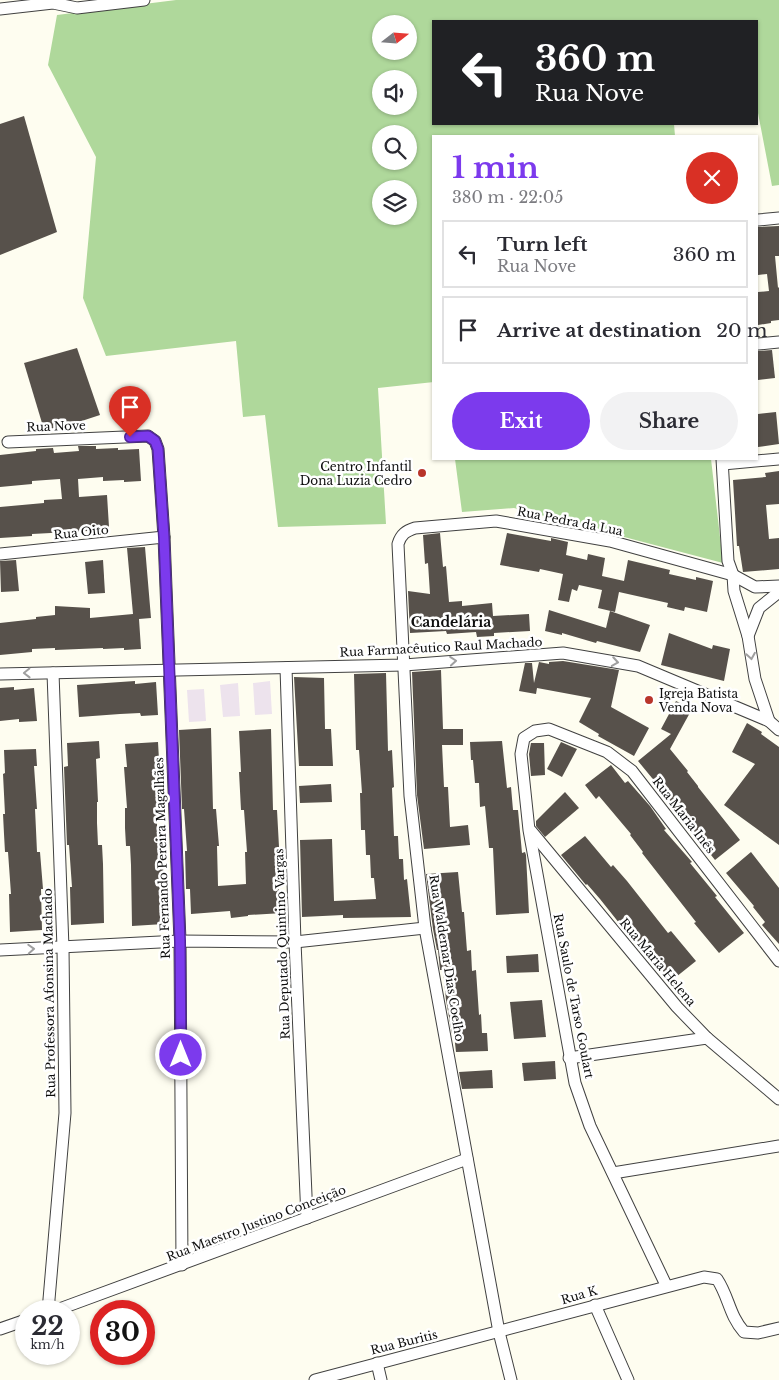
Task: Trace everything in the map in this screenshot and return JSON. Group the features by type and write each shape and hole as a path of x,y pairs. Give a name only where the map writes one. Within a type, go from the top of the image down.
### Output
{"street":[{"path":"0,9 53,1 77,8 144,0"},
{"path":"758,220 779,218"},
{"path":"758,344 779,342"},
{"name":"Rua Nove","path":"8,442 148,436 155,441 158,449"},
{"name":"Rua Fernando Pereira Magalhães","path":"158,449 164,537 180,941 182,1265"},
{"path":"769,721 755,679 748,636 734,591 733,575 728,561 723,462 779,459"},
{"name":"Rua Pedra da Lua","path":"401,536 407,530 416,528 496,521 610,541 733,575 755,587 779,586"},
{"name":"Rua Waldemar Dias Coelho","path":"401,536 398,544 410,796 426,928 499,1332 511,1380"},
{"name":"Rua Oito","path":"0,554 164,537"},
{"path":"748,636 759,608 779,592"},
{"name":"Rua Farmacêutico Raul Machado","path":"0,674 404,665 563,653 638,666 769,721 779,730"},
{"name":"Rua Deputado Quintino Vargas","path":"286,668 307,1218"},
{"name":"Rua Professora Afonsina Machado","path":"49,1300 65,1113 63,948 53,673"},
{"name":"Rua Maria Inês","path":"535,731 549,729 576,738 607,752 632,771 779,961"},
{"name":"Rua Saulo de Tarso Goulart","path":"535,731 524,738 521,754 529,830 569,1058 575,1083 590,1126 666,1285"},
{"name":"Rua Maria Helena","path":"529,830 677,1007 707,1038 779,1099"},
{"path":"0,950 180,941 295,942 426,928"},
{"path":"569,1058 707,1038"},
{"path":"613,1173 779,1146"},
{"name":"Rua Maestro Justino Conceição","path":"80,1302 467,1159"},
{"name":"Rua K","path":"499,1332 595,1304 704,1276 717,1279 724,1290 734,1322 744,1332 758,1333 779,1328"},
{"path":"595,1304 628,1380"},
{"path":"0,1329 15,1324"},
{"name":"Rua Buritis","path":"315,1380 499,1332"},
{"path":"377,1363 381,1380"}],"shaded area":[{"path":"270,681 272,714 255,715 253,683"},
{"path":"238,683 240,716 223,717 220,685"},
{"path":"204,689 206,721 189,722 187,690"}],"green space":[{"path":"176,0 779,0 779,185 772,186 758,113 758,20 432,20 432,125 674,125 675,135 432,135 432,382 378,388 386,524 278,527 265,415 243,417 236,341 106,356 83,298 96,157 48,65 57,15"},
{"path":"455,460 711,460 723,563 514,508 462,512"}],"building":[{"path":"24,116 57,232 0,255 0,124"},
{"path":"779,226 779,256 775,256 779,287 779,320 758,325 758,292 769,291 767,274 758,275 758,227"},
{"path":"77,348 100,415 45,433 24,363"},
{"path":"772,350 775,378 758,380 758,351"},
{"path":"776,412 779,444 758,447 758,414"},
{"path":"78,446 96,446 96,449 139,449 141,481 103,481 103,477 78,479 79,497 107,495 109,527 87,529 88,531 0,538 0,507 44,503 44,500 62,499 60,479 32,481 32,484 0,487 0,455 53,448 54,453 79,451"},
{"path":"779,471 779,504 766,505 769,539 779,538 779,569 743,572 739,546 737,546 733,480 766,477 765,473"},
{"path":"440,533 443,567 446,566 449,602 462,601 462,606 492,603 493,616 529,614 530,631 494,633 494,636 477,637 476,632 447,634 446,631 410,633 408,591 430,594 428,563 425,564 423,535"},
{"path":"507,533 568,542 566,555 587,560 588,554 605,558 602,576 624,581 628,560 670,570 669,574 696,580 696,577 713,581 707,612 685,607 684,611 667,607 668,603 619,592 615,612 598,608 602,590 579,585 577,591 572,589 569,602 558,600 563,574 540,569 539,572 500,565"},
{"path":"145,547 151,618 139,619 141,649 55,650 55,648 32,649 32,652 0,655 0,623 55,615 55,606 90,608 90,618 133,614 127,548"},
{"path":"16,560 19,591 1,592 0,561"},
{"path":"103,560 105,593 88,594 85,562"},
{"path":"549,610 606,628 610,611 650,625 640,652 597,641 596,643 562,633 562,635 545,631"},
{"path":"669,633 712,649 713,645 730,649 724,681 661,665"},
{"path":"563,661 619,670 611,707 649,728 634,756 598,736 599,734 579,722 591,698 537,688 536,694 519,691 525,663 532,663 534,683 539,662 549,664 549,662"},
{"path":"441,670 443,729 463,729 463,745 442,745 444,787 448,787 450,827 468,825 470,845 424,849 417,795 412,672"},
{"path":"386,673 388,751 392,750 394,787 392,788 394,836 398,836 399,859 403,859 404,880 407,879 411,917 343,918 343,915 302,917 300,840 332,839 334,901 376,899 374,878 371,878 370,855 366,855 365,830 361,830 360,793 362,793 359,750 356,750 354,674"},
{"path":"294,677 324,678 325,729 331,729 333,766 299,766"},
{"path":"135,681 135,684 156,682 158,715 141,716 140,713 79,717 77,685"},
{"path":"14,687 14,690 34,688 37,721 19,722 19,719 0,721 0,688"},
{"path":"676,701 692,709 670,749 740,840 715,860 638,761 671,734 661,729"},
{"path":"747,723 762,732 761,734 779,747 779,845 724,805 755,764 732,752"},
{"path":"211,728 213,809 216,809 219,846 217,846 218,886 246,884 245,852 247,852 244,810 241,810 239,731 271,729 273,810 277,810 279,895 282,895 283,913 231,918 230,911 191,914 190,889 186,889 185,851 187,851 184,809 182,809 179,730"},
{"path":"99,741 100,758 96,759 97,823 98,845 102,845 104,923 71,925 70,887 72,887 69,845 67,845 64,767 68,766 67,743"},
{"path":"502,741 507,788 511,787 513,810 518,810 522,853 525,852 526,855 529,913 496,915 493,848 489,848 485,806 480,807 479,783 475,783 473,760 471,760 470,742"},
{"path":"158,742 159,760 156,760 157,824 158,846 162,846 164,924 132,926 130,846 126,846 125,828 125,808 127,808 124,767 127,767 125,744"},
{"path":"561,742 577,749 562,777 547,769"},
{"path":"531,743 544,743 545,775 531,776 529,754"},
{"path":"36,749 37,766 34,766 37,809 35,809 37,852 40,852 43,889 41,889 42,930 10,932 9,894 11,894 8,852 5,852 3,814 5,814 4,750"},
{"path":"611,765 625,783 628,781 650,806 666,829 664,830 692,862 690,863 744,933 719,953 694,923 696,922 642,853 631,834 599,796 596,799 585,785"},
{"path":"331,784 332,802 300,803 299,786"},
{"path":"565,792 579,808 545,837 536,826 536,821"},
{"path":"585,836 611,867 613,865 627,881 668,933 671,931 696,961 671,981 642,946 639,948 600,899 561,855"},
{"path":"751,852 779,888 779,944 762,925 765,922 754,906 726,873"},
{"path":"458,872 467,951 471,950 472,971 476,970 479,1015 481,1014 482,1033 487,1033 488,1051 456,1052 446,1000 443,970 440,970 433,929 426,874"},
{"path":"538,954 539,972 507,973 506,956"},
{"path":"542,1000 546,1037 514,1039 510,1002"},
{"path":"555,1061 556,1079 524,1081 522,1063"},
{"path":"492,1070 493,1088 462,1089 459,1072"}],"place":[{"name":"Centro Infantil Dona Luzia Cedro","path":"422,473"},
{"name":"Igreja Batista Venda Nova","path":"649,700"}],"district":[{"name":"Candelária","path":"451,622"}],"route":[{"path":"130,437 148,436 155,441 158,449 164,537 180,941 181,1055"}]}
